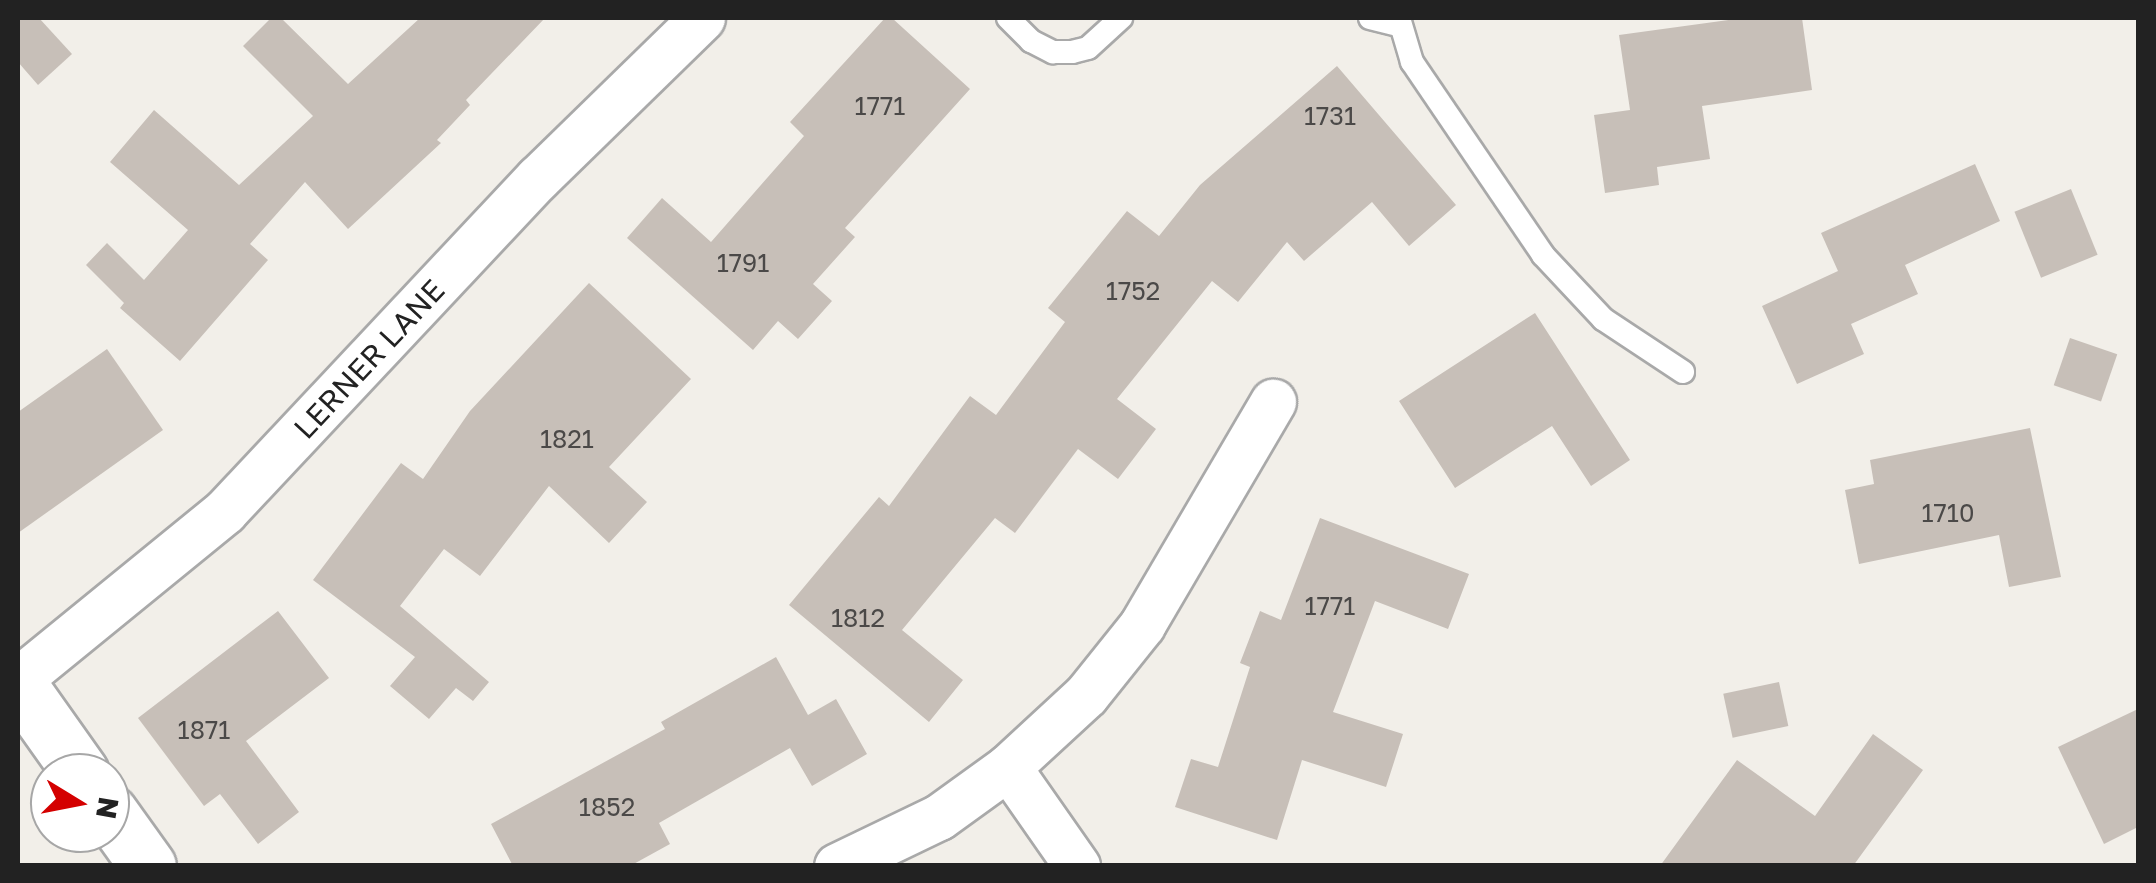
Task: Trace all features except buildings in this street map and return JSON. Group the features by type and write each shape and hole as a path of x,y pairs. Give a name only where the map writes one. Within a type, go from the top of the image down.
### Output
{"street":[{"name":"LERNER LANE","path":"18,682 225,510 382,349 538,178 702,18"},
{"path":"838,866 939,817 1008,768 1086,695 1142,626 1273,402"},
{"path":"18,682 68,753"},
{"path":"1008,768 1077,866"},
{"path":"130,841 148,866"}],"lane":[{"path":"1008,18 1031,41 1053,52 1088,48 1121,18"},
{"path":"1370,18 1399,21 1412,62 1543,255 1603,319 1683,372"}]}
